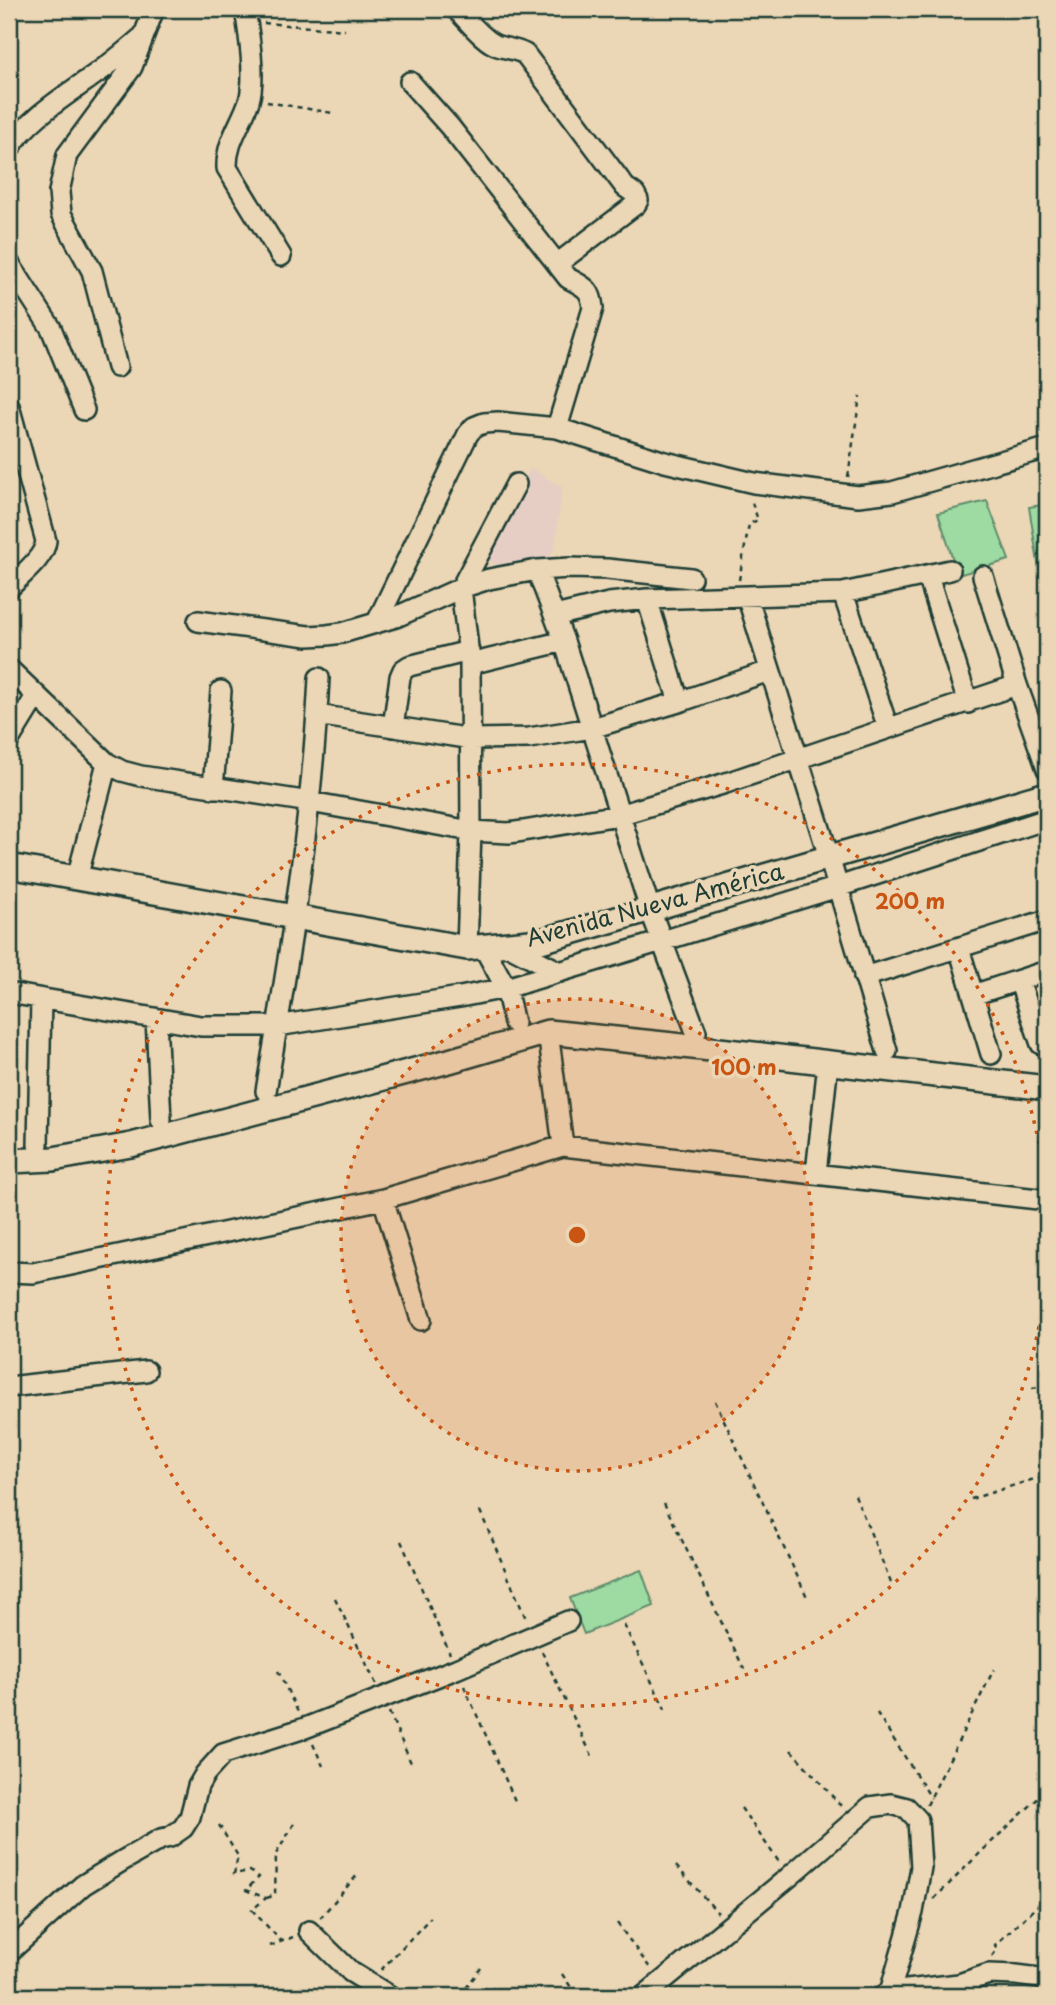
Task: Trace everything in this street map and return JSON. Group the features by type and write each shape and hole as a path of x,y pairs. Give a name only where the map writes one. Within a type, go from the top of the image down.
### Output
{"street":[{"path":"117,367 92,271 61,214 59,192 67,155 132,67 154,9"},
{"path":"456,9 488,41 525,54 625,187 635,194 638,200 557,264"},
{"path":"246,15 251,65 249,99 226,153 227,168 281,257"},
{"path":"9,149 17,136 58,99 115,60 144,36"},
{"path":"410,82 450,127 568,278 588,289 592,297 593,308 557,428"},
{"path":"9,263 51,328 84,410"},
{"path":"9,406 46,541 41,555 9,588"},
{"path":"377,622 468,434 484,424 498,422 557,428 665,462 747,481 845,494 878,495 892,492 1047,448"},
{"path":"514,1023 506,988 485,946 471,831 470,658 461,588 516,484"},
{"path":"198,621 308,636 342,633 405,613 461,588 489,579 537,570 607,569 691,578"},
{"path":"537,570 564,641 650,909 696,1032"},
{"path":"555,616 609,603 647,599 843,593 950,570"},
{"path":"928,576 968,703"},
{"path":"983,576 1047,769"},
{"path":"843,593 888,728"},
{"path":"742,597 798,759 887,1051"},
{"path":"647,599 680,702"},
{"path":"393,727 400,677 403,670 409,666 564,641"},
{"path":"9,669 107,763 122,771 471,831 509,833 619,815 798,759 1017,685"},
{"path":"317,715 472,739 529,738 592,727 680,702 769,671"},
{"path":"266,1091 295,916 310,802 319,678"},
{"path":"213,788 221,691"},
{"path":"9,740 36,696"},
{"path":"77,878 107,763"},
{"name":"Avenida Nueva América","path":"9,866 485,946 541,941 1047,794"},
{"path":"9,993 201,1026 277,1027 506,988 838,887 1047,819"},
{"path":"864,977 1047,920"},
{"path":"485,946 560,972"},
{"path":"959,948 991,1054"},
{"path":"973,995 1047,971"},
{"path":"1019,980 1041,1044"},
{"path":"38,1145 40,999"},
{"path":"156,1018 161,1120"},
{"path":"548,1032 563,1146"},
{"path":"9,1161 53,1159 131,1145 548,1032 1047,1088"},
{"path":"816,1173 828,1063"},
{"path":"9,1272 33,1273 383,1199 563,1146 1047,1199"},
{"path":"383,1199 421,1320"},
{"path":"9,1387 146,1371"},
{"path":"9,1952 83,1885 183,1828 190,1817 198,1786 223,1754 305,1728 456,1669 568,1621"},
{"path":"643,1996 789,1877 853,1820 870,1807 891,1804 907,1808 918,1820 921,1867 913,1912 886,1994 959,1983 989,1974 1047,1979"},
{"path":"309,1931 351,1972 390,1996"}],"path":[{"path":"246,15 345,30"},
{"path":"249,99 333,113"},
{"path":"845,494 859,396"},
{"path":"742,597 749,524 758,520 747,489 747,481"},
{"path":"1032,1388 1047,1386"},
{"path":"715,1401 808,1599"},
{"path":"971,1499 1047,1477"},
{"path":"855,1495 891,1583"},
{"path":"664,1503 744,1669"},
{"path":"335,1598 411,1763"},
{"path":"624,1625 665,1709"},
{"path":"918,1820 994,1669"},
{"path":"877,1713 931,1798"},
{"path":"791,1750 853,1820"},
{"path":"913,1912 932,1901 1047,1790"},
{"path":"741,1808 789,1877"},
{"path":"282,1942 252,1910 266,1898 275,1895 276,1854 294,1824"},
{"path":"219,1825 238,1856 234,1874 250,1871 258,1877 246,1890 266,1898"},
{"path":"676,1866 729,1926"},
{"path":"270,1946 309,1931 359,1873"},
{"path":"989,1974 988,1962 997,1950 995,1945 1047,1897"},
{"path":"369,1983 431,1917"},
{"path":"617,1923 660,1982"},
{"path":"460,1996 484,1964"},
{"path":"562,1974 577,1996"}],"shaded area":[{"path":"531,468 562,487 555,547 545,559 497,565 485,558 484,553"}],"green space":[{"path":"987,501 1009,560 958,575 938,513"},
{"path":"1047,504 1047,574 1040,575 1029,507"},
{"path":"641,1570 654,1606 584,1634 570,1598"}]}
